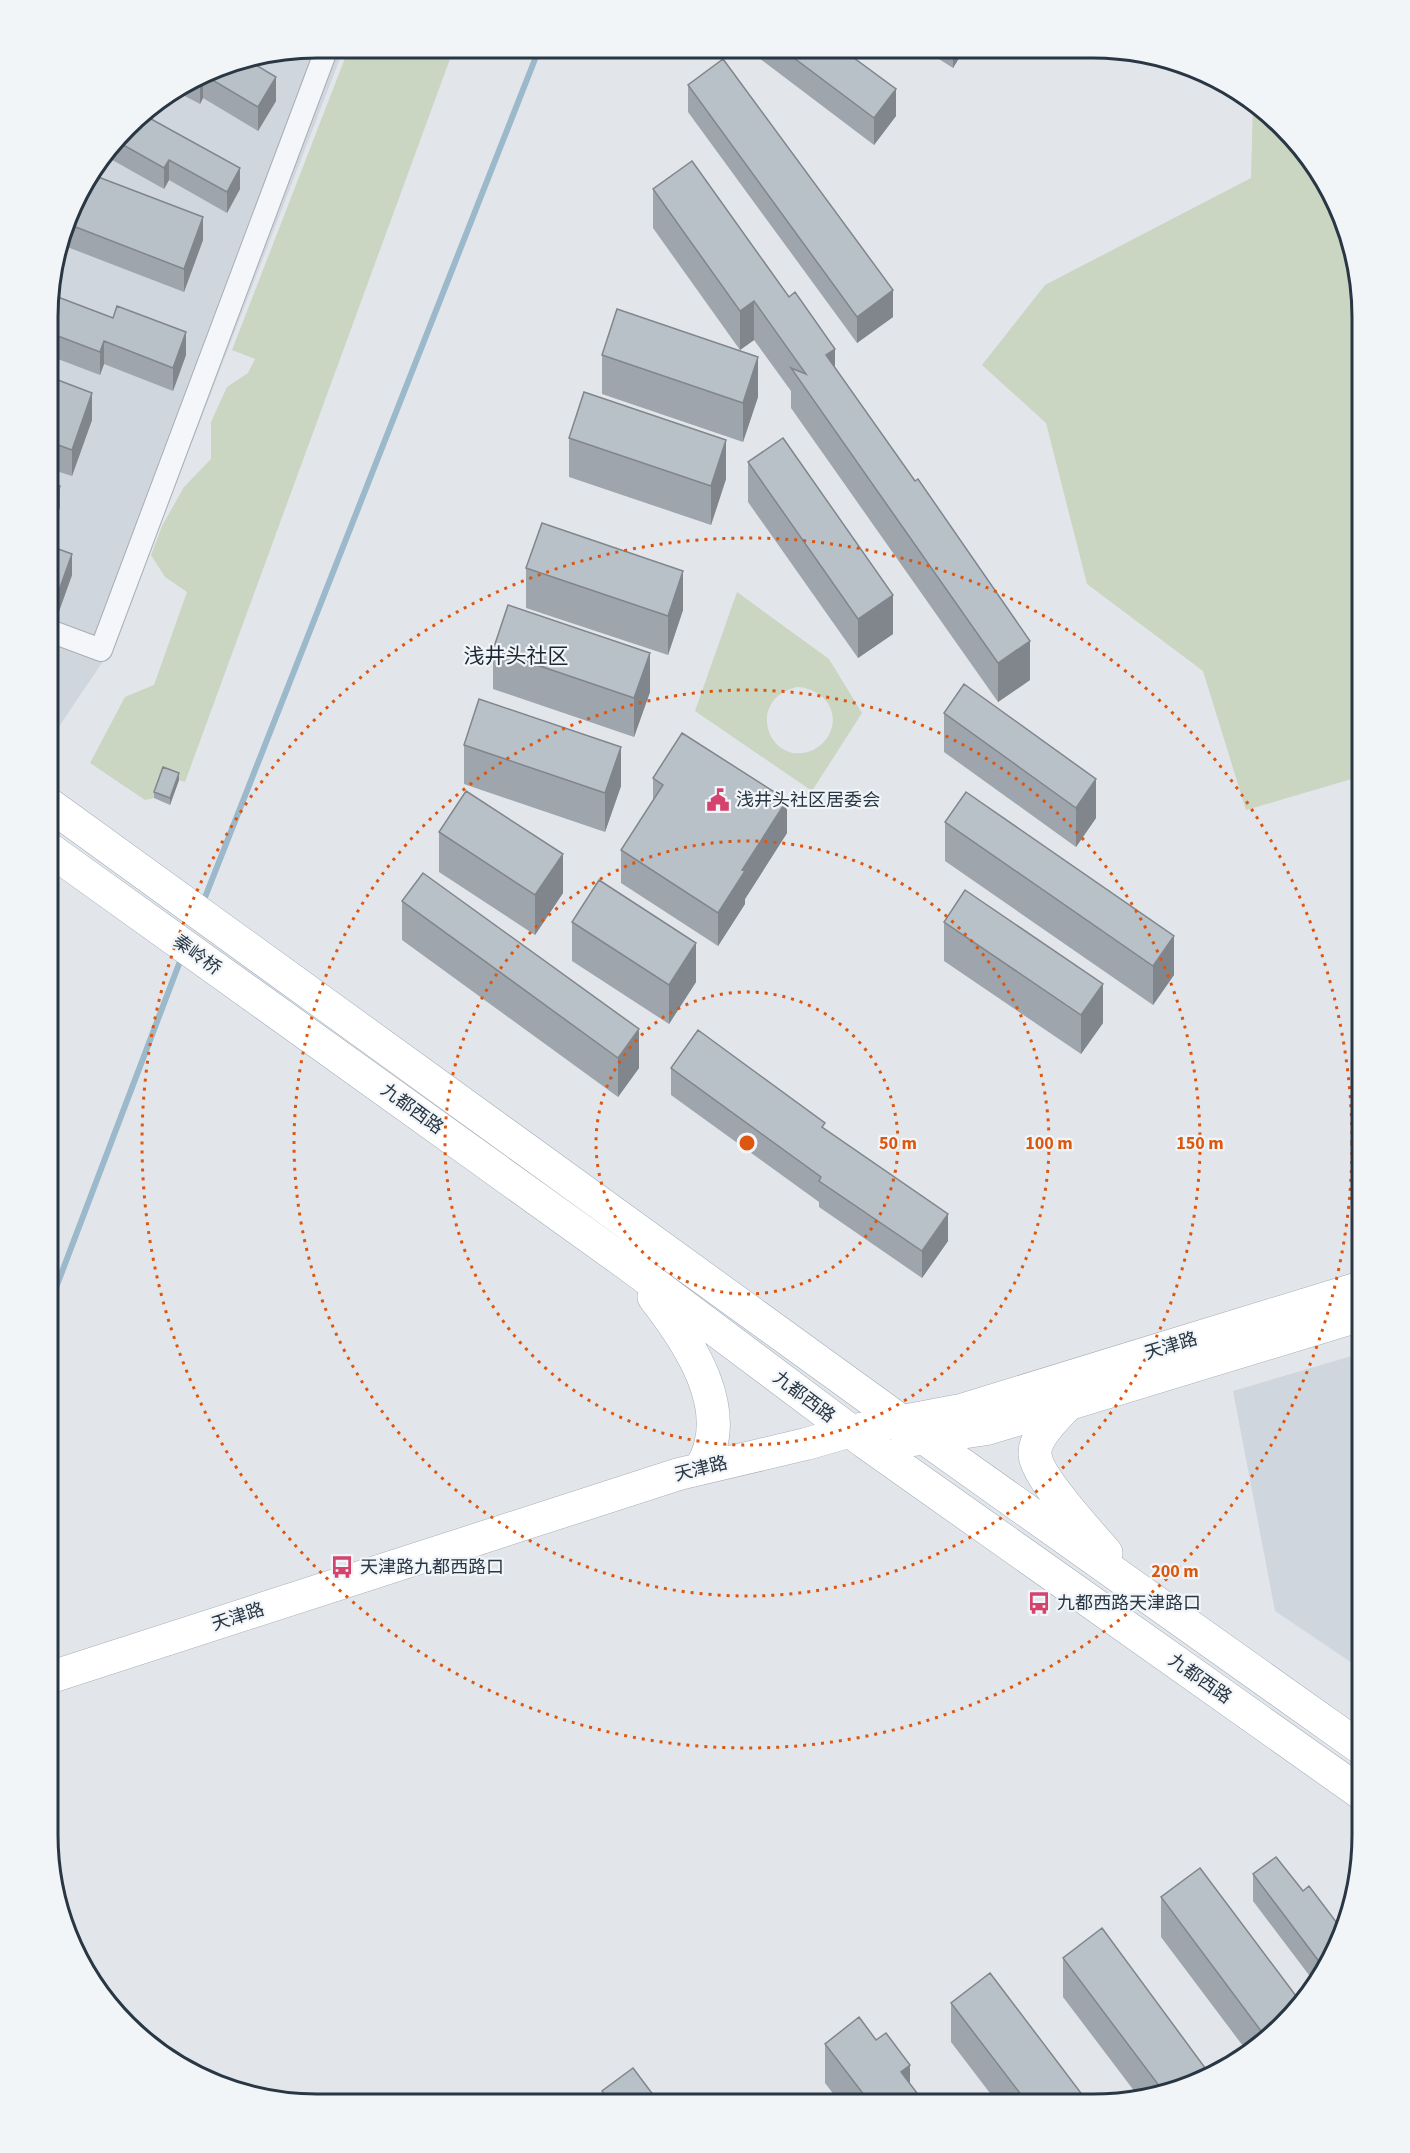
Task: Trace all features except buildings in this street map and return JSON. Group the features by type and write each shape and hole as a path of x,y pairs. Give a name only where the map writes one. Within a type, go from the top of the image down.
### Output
{"main road":[{"name":"秦岭桥","path":"58,811 262,958"},
{"name":"秦岭桥","path":"58,855 251,994"},
{"name":"九都西路","path":"262,958 913,1429 1352,1742"},
{"name":"九都西路","path":"251,994 629,1265 862,1439 1352,1787"},
{"path":"629,1265 681,1332 709,1390 713,1429 707,1459 701,1468"},
{"name":"天津路","path":"58,1675 668,1477 701,1468 913,1429 961,1410 1352,1290"},
{"name":"天津路","path":"913,1429 987,1429 1352,1318"},
{"path":"1068,1404 1042,1432 1035,1454 1046,1480 1137,1588"},
{"name":"天津路","path":"58,1695 675,1496 862,1439"}],"street":[{"path":"58,635 100,650 323,58"}],"shaded area":[{"path":"340,58 114,645 58,728 58,317 63,267 78,218 93,188 112,160 134,134 173,102 218,78 250,67 300,59"},
{"path":"1352,1356 1352,1663 1275,1611 1233,1391"}],"green space":[{"path":"345,58 450,58 185,782 179,780 154,798 145,800 90,763 125,697 154,685 187,592 165,577 151,555 162,526 184,487 211,459 211,422 227,387 248,373 255,359 232,350"},
{"path":"1253,114 1276,134 1308,173 1332,218 1347,267 1352,317 1352,779 1246,810 1203,671 1087,584 1046,423 982,365 1045,285 1251,178"},
{"path":"737,592 829,659 862,713 812,791 695,711","holes":["797,687 805,688 825,700 830,706 833,721 830,733 821,744 813,750 798,753 785,750 775,742 769,730 767,718 771,705 780,694"]}],"waterway":[{"path":"202,905 535,58"},
{"path":"58,1282 182,956"}],"place":[{"name":"浅井头社区居委会","path":"718,800"},
{"name":"天津路九都西路口","path":"342,1567"},
{"name":"九都西路天津路口","path":"1039,1603"}],"district":[{"name":"浅井头社区","path":"516,656"}]}
